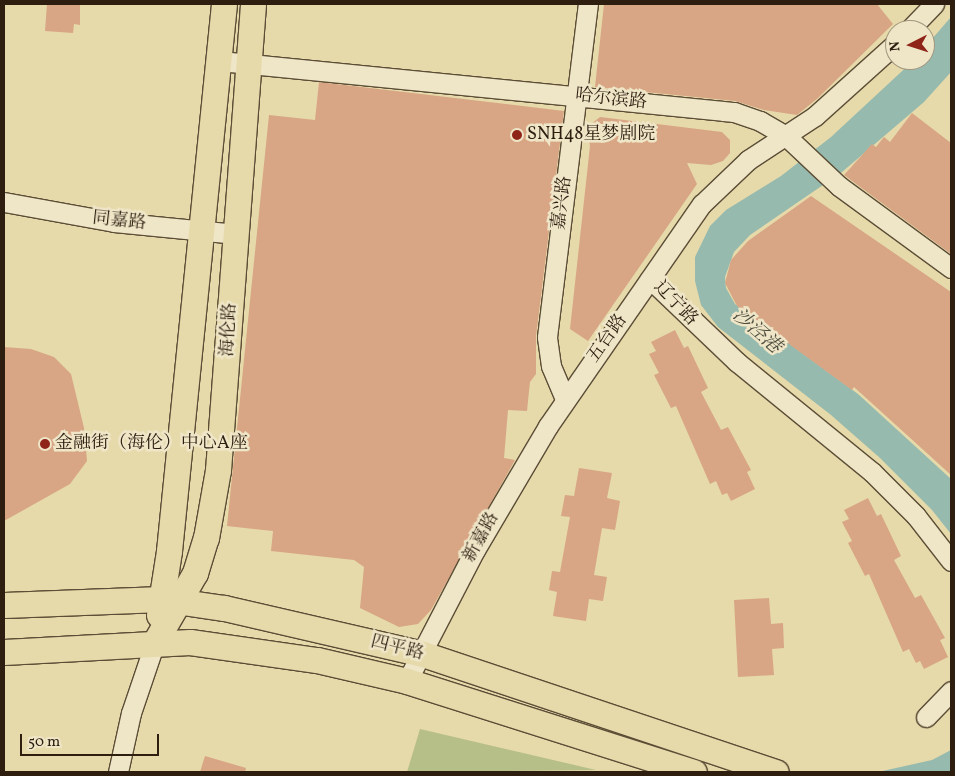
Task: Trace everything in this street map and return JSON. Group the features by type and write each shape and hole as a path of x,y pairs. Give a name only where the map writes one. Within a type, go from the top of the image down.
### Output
{"main road":[{"name":"海伦路","path":"155,642 172,600 200,229 220,61 224,4"},
{"name":"海伦路","path":"172,600 196,574 206,538 218,470 247,63 253,4"},
{"name":"四平路","path":"4,605 172,600 224,608 423,654 776,772"},
{"name":"四平路","path":"4,652 155,642 190,642 317,660 407,681 694,772"}],"street":[{"name":"嘉兴路","path":"565,399 551,366 547,337 575,96 588,4"},
{"path":"919,20 934,4"},
{"name":"辽宁路","path":"885,53 815,116 748,160 713,191 650,279 737,362 872,472 916,516 951,560"},
{"name":"哈尔滨路","path":"220,61 734,112 760,120 786,136 830,178 951,268"},
{"name":"同嘉路","path":"4,202 114,222 236,234"},
{"name":"五台路","path":"565,399 650,279"},
{"name":"新嘉路","path":"407,681 423,654 475,550 565,399"},
{"name":"海伦路","path":"118,772 132,713 155,642"},
{"path":"926,717 951,691"}],"green space":[{"path":"420,729 596,770 407,772"}],"water":[{"name":"沙泾港","path":"951,17 951,72 924,102 842,172 750,235 734,252 725,277 726,288 735,304 858,394 951,479 951,534 932,510 880,458 831,415 718,327 701,305 695,281 695,257 710,226 726,210 781,176 831,137 903,70 935,70 935,35"},
{"path":"951,750 951,772 878,772 932,760"}],"building":[{"path":"47,4 80,4 80,25 74,24 73,33 45,31"},
{"path":"604,4 877,4 890,20 885,20 885,32 818,98 797,115 764,110 735,101 595,87"},
{"path":"319,82 564,111 536,336 536,374 530,382 527,411 508,410 504,458 515,460 431,610 418,624 399,627 360,608 364,567 354,560 271,551 273,531 227,526 269,115 315,120"},
{"path":"912,113 951,143 951,254 844,175 872,144 876,147 884,137 890,142"},
{"path":"600,117 722,132 730,140 730,153 723,161 711,165 687,163 697,184 588,341 570,329 590,146 588,133 591,124"},
{"path":"811,196 951,292 951,475 854,387 852,390 737,306 725,283 731,260 748,241"},
{"path":"675,330 684,348 688,346 708,388 701,392 721,430 728,427 751,470 747,472 755,489 731,501 727,493 722,495 716,481 710,484 676,406 671,408 654,375 659,373 649,354 656,351 651,342"},
{"name":"金融街（海伦）中心A座","path":"4,347 31,349 54,357 71,374 84,428 87,461 70,484 4,521"},
{"path":"579,468 612,473 607,498 620,501 615,530 602,528 594,575 607,577 603,601 589,599 586,621 553,616 557,592 549,590 552,571 560,572 570,517 561,516 565,495 574,496"},
{"path":"868,498 877,516 881,514 901,556 894,560 915,598 921,595 945,638 940,640 948,657 924,669 920,661 916,663 909,649 903,652 869,574 865,576 848,543 852,541 842,522 849,519 844,510"},
{"path":"769,598 771,624 783,623 784,648 772,649 774,675 738,677 734,600"},
{"path":"205,756 246,768 245,772 200,772"}],"place":[{"name":"SNH48星梦剧院","path":"517,135"},
{"name":"金融街（海伦）中心A座","path":"45,444"}]}
